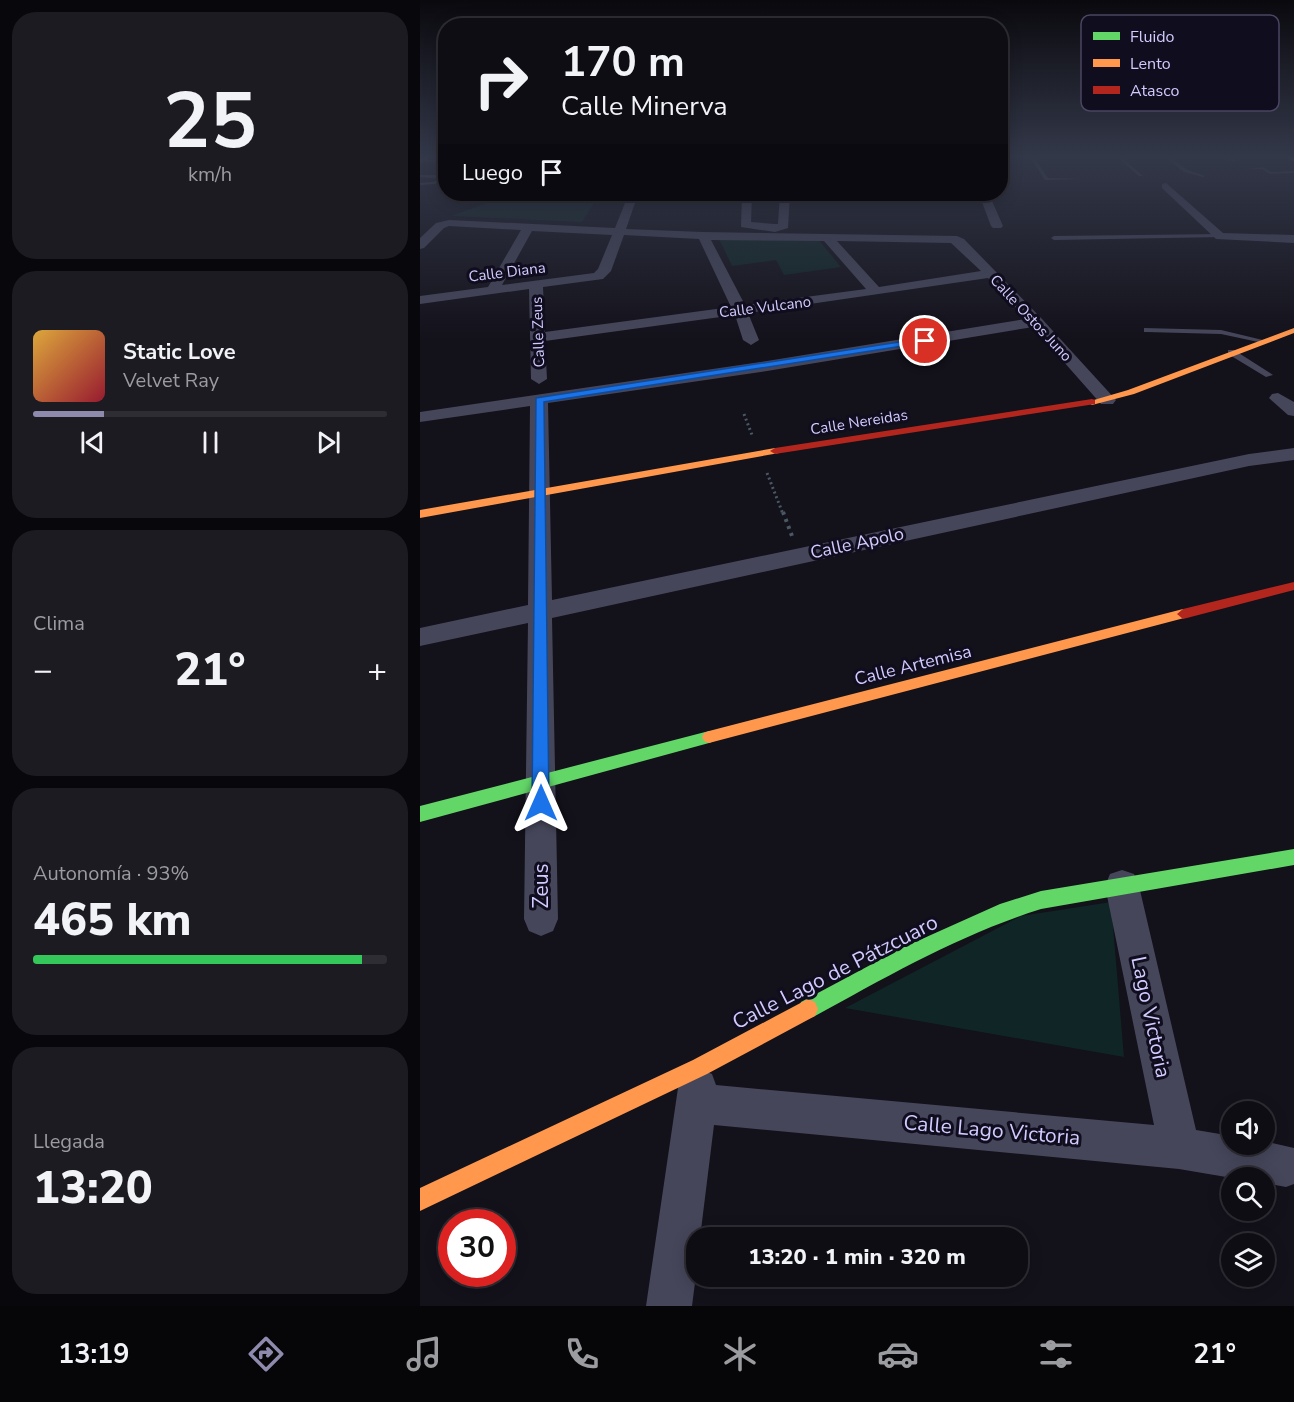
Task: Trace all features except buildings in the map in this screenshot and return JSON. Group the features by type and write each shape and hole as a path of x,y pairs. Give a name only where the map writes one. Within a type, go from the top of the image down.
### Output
{"street":[{"path":"619,231 624,218"},
{"path":"745,218 745,225 775,228 784,226 784,218"},
{"path":"994,218 997,226"},
{"path":"1201,218 1220,236 1294,238"},
{"path":"420,245 442,224 529,226 703,236 827,237 876,292"},
{"path":"492,291 529,226"},
{"name":"Calle Diana","path":"422,299 598,276 604,271 619,231"},
{"path":"703,236 740,310 751,340"},
{"name":"Calle Ostos Juno","path":"827,237 953,239 960,242 1037,322 1107,400"},
{"name":"Calle Vulcano","path":"539,338 876,292 990,274"},
{"name":"Calle Zeus","path":"536,285 539,338 540,780"},
{"path":"420,318 422,299"},
{"path":"420,417 539,390 1037,322"},
{"name":"Calle Nereidas","path":"420,514 759,454 1107,400 1151,386 1231,352 1294,330"},
{"path":"1278,398 1294,411"},
{"name":"Calle Apolo","path":"420,637 1249,460 1294,454"},
{"name":"Calle Artemisa","path":"420,814 540,780 1294,586"},
{"name":"Zeus","path":"540,780 541,919"},
{"name":"Calle Lago de Pátzcuaro","path":"420,1200 698,1085 911,954 1000,913 1041,900 1294,857"},
{"name":"Lago Victoria","path":"1122,886 1179,1148"},
{"path":"669,1306 698,1085"},
{"name":"Calle Lago Victoria","path":"698,1085 1179,1148 1286,1166"}],"lane":[{"path":"1054,238 1220,236"},
{"path":"1147,330 1221,332 1263,341"},
{"path":"1231,352 1269,375"}],"path":[{"path":"759,454 799,555"}],"green space":[{"path":"494,218 585,218 582,222"},
{"path":"719,239 818,239 841,267 784,275 776,260 732,266"},
{"path":"1111,902 1124,1057 845,1008 1021,916"}],"traffic: fast":[{"path":"420,814 709,737"},
{"path":"808,1009 911,954 1000,913 1041,900 1294,857"}],"traffic: slow":[{"path":"1092,402 1131,392 1294,330"},
{"path":"420,514 775,451"},
{"path":"709,737 1183,614"},
{"path":"420,1200 700,1067 808,1009"}],"traffic: jam":[{"path":"775,451 1092,402"},
{"path":"1183,614 1294,586"}],"route":[{"path":"541,803 539,400 925,341"}]}
